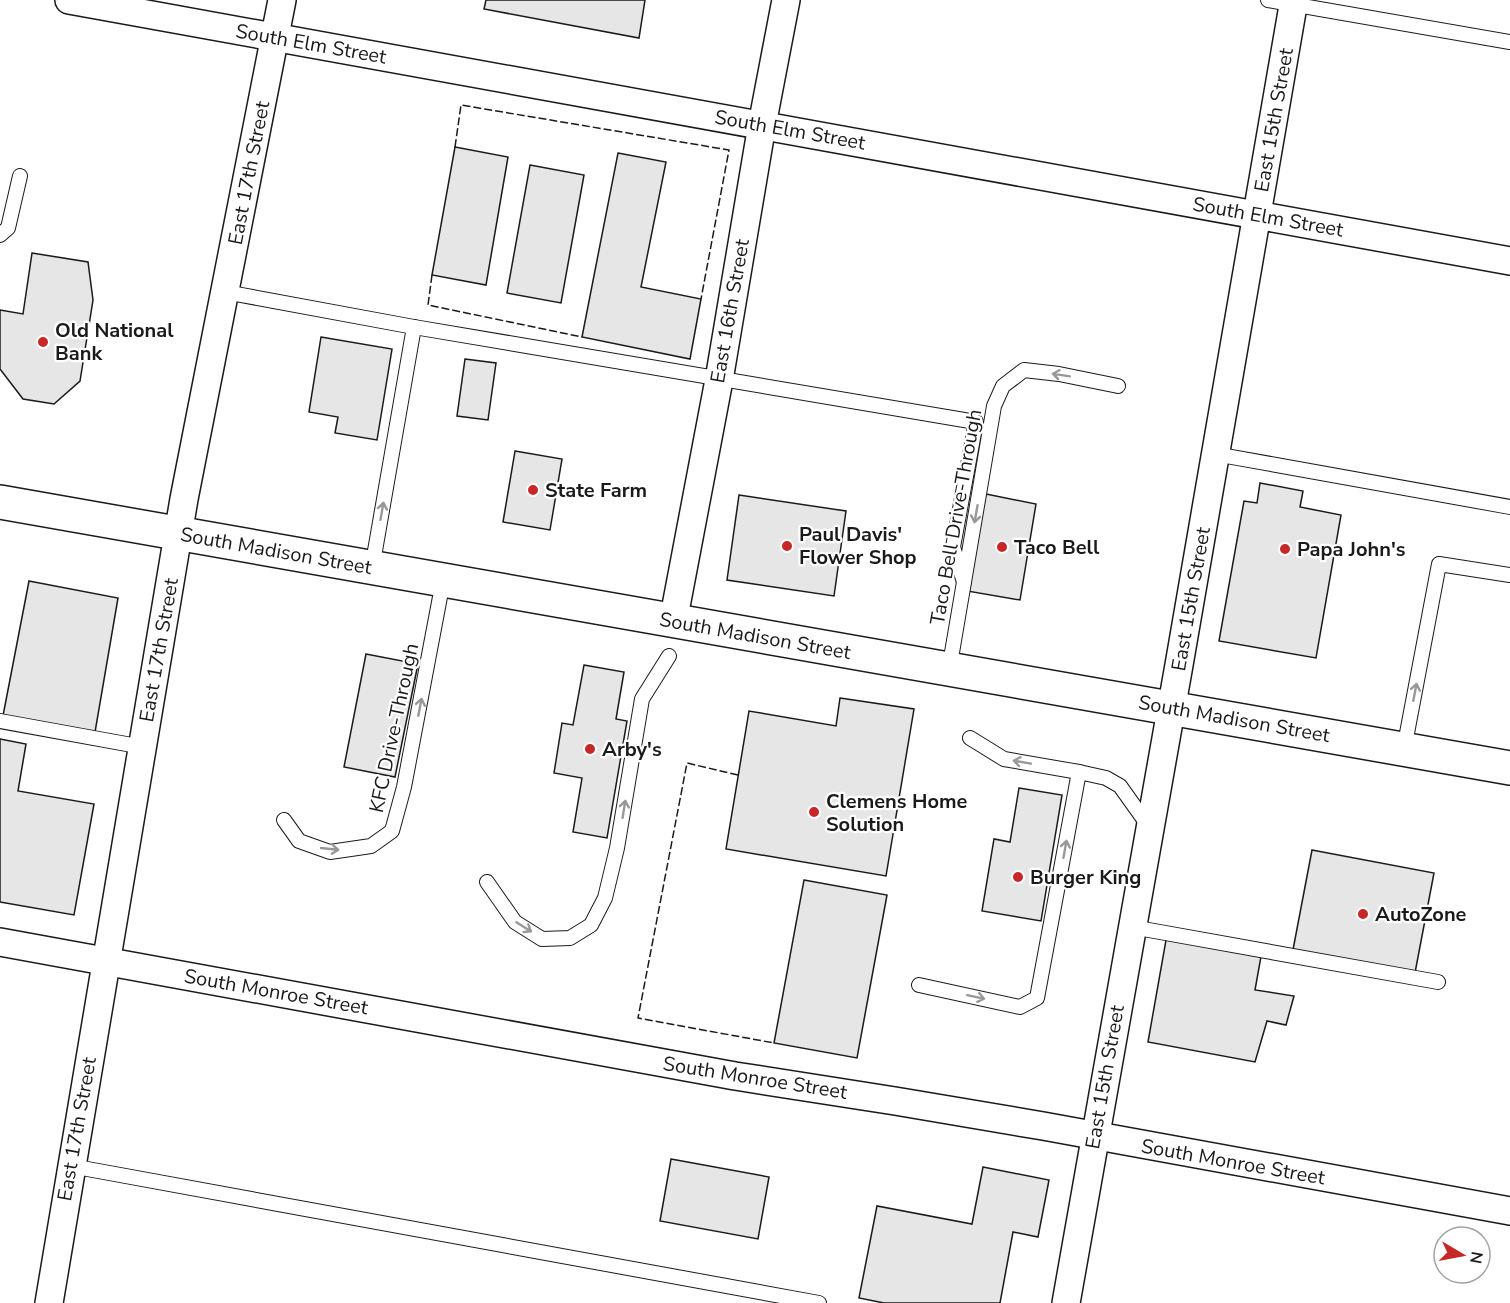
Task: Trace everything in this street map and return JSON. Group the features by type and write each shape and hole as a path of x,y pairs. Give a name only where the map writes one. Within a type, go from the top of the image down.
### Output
{"main road":[{"name":"South Madison Street","path":"0,501 673,622 1510,768"}],"street":[{"name":"South Elm Street","path":"69,0 1510,261"},
{"name":"East 17th Street","path":"49,1303 179,534 282,0"},
{"name":"East 16th Street","path":"673,622 719,380 762,125 786,0"},
{"name":"East 15th Street","path":"1066,1303 1257,215 1285,2"},
{"name":"South Monroe Street","path":"0,942 735,1076 895,1101 1510,1211"}],"lane":[{"path":"1285,2 1510,42"},
{"path":"0,235 8,228 20,176"},
{"path":"225,292 719,380 976,422 953,547 964,582"},
{"path":"372,568 414,327"},
{"name":"Taco Bell Drive-Through","path":"949,670 994,406 1003,386 1024,370 1059,374 1118,386"},
{"path":"1215,454 1510,507"},
{"path":"1404,749 1439,564 1509,574"},
{"name":"KFC Drive-Through","path":"284,820 299,841 330,852 371,846 392,831 404,787 443,581"},
{"path":"487,882 515,922 542,939 570,938 591,925 604,898 617,848 642,699 669,656"},
{"path":"0,721 143,747"},
{"path":"970,738 1004,759 1106,778 1120,786 1150,828"},
{"path":"919,985 1020,1007 1037,998 1079,772"},
{"path":"1132,927 1438,982"},
{"path":"71,1166 819,1303"}],"building":[{"path":"486,0 645,0 639,38 484,9"},
{"path":"455,147 508,157 486,285 432,275"},
{"path":"618,153 666,162 641,287 701,299 690,359 582,337"},
{"path":"530,165 584,175 561,303 507,293"},
{"name":"Old National Bank","path":"32,253 88,262 93,300 80,381 54,404 23,399 0,369 0,310 23,314"},
{"path":"321,337 392,349 377,440 335,433 338,417 309,412"},
{"path":"465,359 496,363 488,420 457,416"},
{"name":"State Farm","path":"515,451 562,459 550,530 503,522"},
{"name":"Papa John's","path":"1260,483 1303,491 1300,507 1341,515 1316,658 1219,641 1244,501 1257,503"},
{"name":"Taco Bell","path":"986,494 1036,504 1020,600 967,591"},
{"name":"Paul Davis' Flower Shop","path":"739,495 846,511 834,596 727,580"},
{"path":"29,581 118,598 94,738 2,721"},
{"path":"366,654 418,664 395,777 344,767"},
{"name":"Arby's","path":"584,665 624,672 616,719 627,721 607,838 573,832 582,778 554,773 562,723 573,725"},
{"name":"Clemens Home Solution","path":"840,698 914,709 886,876 726,849 749,711 836,726"},
{"path":"0,739 26,744 18,791 94,804 74,915 0,902"},
{"name":"Burger King","path":"1019,788 1062,795 1041,921 982,911 994,839 1010,842"},
{"name":"AutoZone","path":"1312,850 1434,873 1414,978 1292,955"},
{"name":"Clemens Home Solution","path":"804,880 887,895 857,1058 774,1043"},
{"path":"1166,940 1262,951 1255,990 1294,996 1286,1025 1267,1021 1255,1062 1148,1042"},
{"path":"671,1159 769,1177 758,1239 660,1221"},
{"path":"983,1167 1049,1180 1038,1237 1013,1232 1000,1303 884,1303 859,1298 877,1206 972,1224"}],"fence":[{"path":"455,147 461,105 729,150 701,299"},
{"path":"432,275 428,305 582,337"},
{"path":"738,775 687,763 638,1018 774,1043"}],"place":[{"name":"Old National Bank","path":"43,342"},
{"name":"State Farm","path":"533,490"},
{"name":"Paul Davis' Flower Shop","path":"787,546"},
{"name":"Taco Bell","path":"1002,547"},
{"name":"Papa John's","path":"1285,549"},
{"name":"Arby's","path":"590,749"},
{"name":"Clemens Home Solution","path":"814,812"},
{"name":"Burger King","path":"1018,877"},
{"name":"AutoZone","path":"1363,914"}]}
